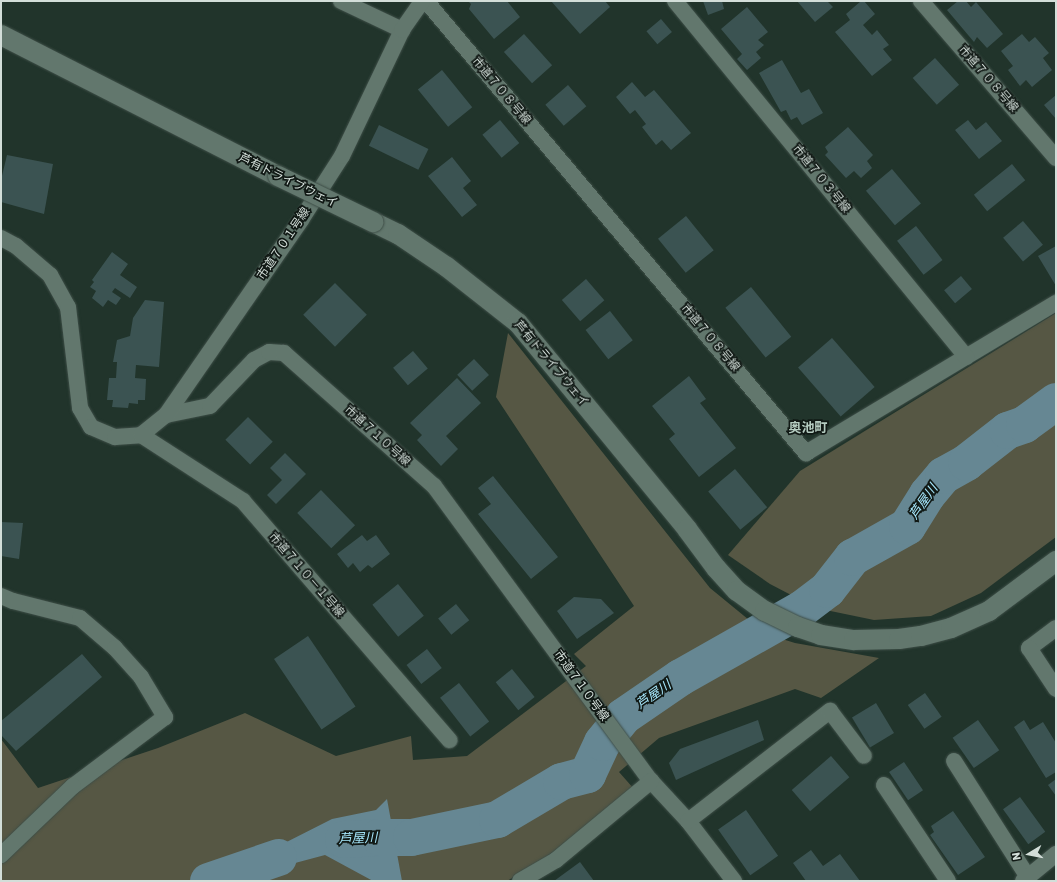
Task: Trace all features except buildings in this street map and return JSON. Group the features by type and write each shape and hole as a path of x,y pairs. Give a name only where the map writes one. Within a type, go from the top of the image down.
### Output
{"street":[{"path":"341,1 402,30"},
{"name":"市道７０１号線","path":"166,415 301,220 342,156 402,30 422,1"},
{"name":"市道７０８号線","path":"426,1 806,453 1056,303"},
{"name":"市道７０３号線","path":"675,1 966,357"},
{"name":"市道７０８号線","path":"920,1 1056,158"},
{"name":"芦有ドライブウェイ","path":"1,35 278,176 398,234 447,267 518,323 682,523 716,568 737,591 765,611 798,627 821,635 854,640 899,639 951,628 989,610 1056,561"},
{"path":"1,238 16,246 50,275 68,307 80,408 91,427 115,437 141,435"},
{"name":"市道７１０号線","path":"141,435 166,415 210,406 254,360 269,352 284,353 434,486 651,782 688,821 734,881"},
{"name":"市道７１０－１号線","path":"141,435 243,501 449,740"},
{"path":"1,596 13,601 80,618 115,648 141,677 165,717 73,786 1,855"},
{"path":"1056,628 1029,648 1056,689"},
{"path":"688,821 830,711 864,756"},
{"path":"954,761 1026,879 1056,854"},
{"path":"520,881 556,860 651,782"},
{"path":"884,784 948,881"}],"green space":[{"path":"1056,313 1056,537 981,593 931,616 874,620 816,608 770,584 728,555 800,471"},
{"path":"508,333 710,588 766,634 795,643 879,658 821,698 795,689 659,738 619,772 634,789 549,855 507,881 1,881 1,739 38,788 158,748 245,713 336,756 411,736 413,760 467,756 586,666 574,654 634,606 496,397"}],"water":[{"path":"387,799 402,881 373,881 325,855 232,880 229,871 332,819 376,810"}],"waterway":[{"name":"芦屋川","path":"343,839 411,837 497,819 561,781 587,774 602,742 623,716 680,677 802,608 827,589 852,557 907,526 927,494 943,475 966,462 1007,430 1024,424 1056,401"},
{"name":"芦屋川","path":"208,881 278,857"}],"district":[{"name":"奥池町","path":"808,428"}]}
